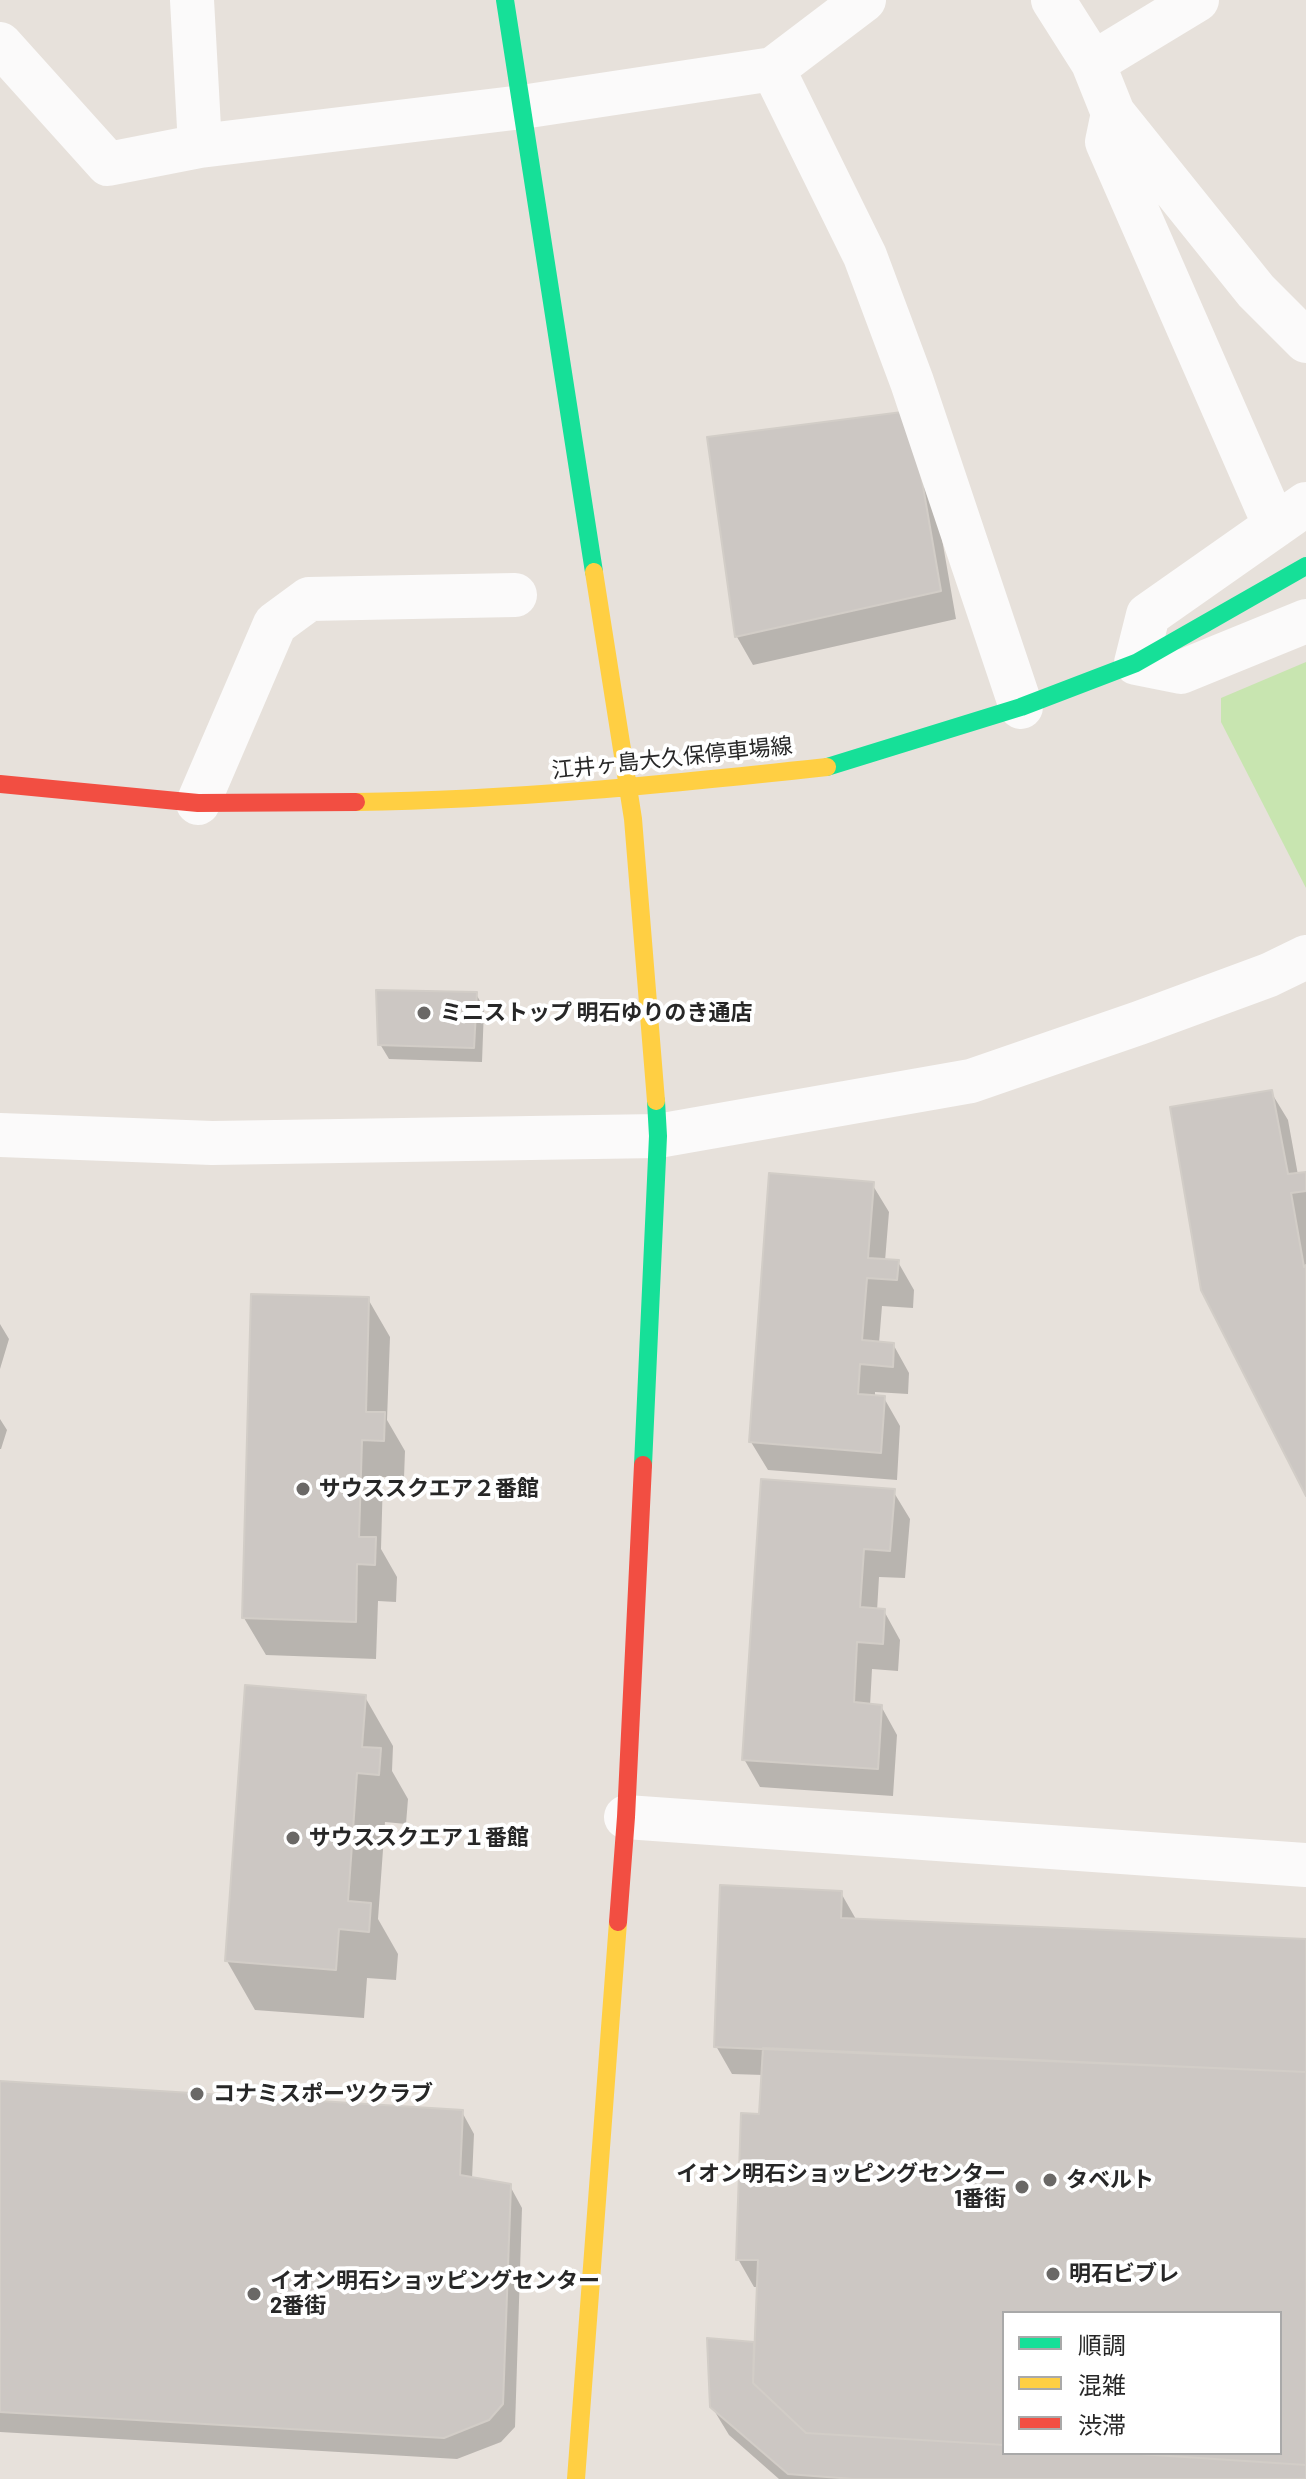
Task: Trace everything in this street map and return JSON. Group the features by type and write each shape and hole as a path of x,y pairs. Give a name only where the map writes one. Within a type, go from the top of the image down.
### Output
{"street":[{"path":"192,0 200,146"},
{"path":"505,0 629,789 647,973 658,1136 626,1817 576,2479"},
{"path":"0,44 108,164 200,146 522,107 773,69 864,0"},
{"path":"1053,0 1093,63 1113,113 1256,291 1306,341"},
{"path":"1093,63 1197,0"},
{"path":"773,69 865,256 912,382 1021,707"},
{"path":"1113,113 1107,142 1290,515 1148,615 1136,663 1181,672 1306,621"},
{"name":"江井ヶ島大久保停車場線","path":"0,784 198,803 451,801 629,789 833,766 1021,707 1136,663 1306,566"},
{"path":"198,803 275,624 309,599 515,595"},
{"path":"0,1135 212,1143 658,1136 971,1081 1226,991 1306,957"},
{"path":"626,1817 1306,1865"}],"green space":[{"path":"1306,662 1306,888 1221,722 1221,698"}],"building":[{"path":"910,411 941,591 735,637 707,437"},
{"path":"376,990 477,992 474,1048 378,1045"},
{"path":"1272,1090 1288,1174 1306,1172 1306,1191 1291,1193 1304,1267 1306,1265 1306,1496 1201,1290 1170,1107"},
{"path":"769,1173 874,1182 868,1258 899,1260 897,1280 867,1278 862,1340 894,1343 893,1367 860,1364 858,1394 885,1396 881,1453 749,1442"},
{"name":"サウススクエア２番館","path":"251,1294 369,1297 366,1412 385,1412 384,1441 362,1440 359,1537 376,1537 375,1565 357,1564 356,1622 242,1618"},
{"path":"761,1479 895,1489 890,1551 864,1549 860,1607 885,1609 883,1644 857,1642 854,1702 882,1705 878,1769 742,1760"},
{"name":"サウススクエア１番館","path":"245,1685 366,1695 362,1747 381,1748 379,1775 357,1773 348,1901 371,1903 369,1932 339,1929 336,1970 225,1961"},
{"path":"720,1885 842,1891 841,1918 1306,1939 1306,2072 714,2047"},
{"name":"イオン明石ショッピングセンター 1番街","path":"763,2048 1306,2072 1306,2465 1154,2455 1282,2455 1282,2311 1002,2311 1002,2445 806,2433 753,2383 758,2260 736,2260 741,2113 759,2114"},
{"name":"イオン明石ショッピングセンター 2番街","path":"0,2081 463,2110 460,2175 511,2184 503,2404 489,2420 444,2438 0,2412"},
{"path":"707,2338 754,2342 753,2383 806,2433 1002,2445 1002,2455 1154,2455 1306,2465 1306,2479 853,2479 788,2474 710,2407"}],"traffic: fast":[{"path":"505,0 594,572"},
{"path":"827,767 1021,707 1136,663 1306,566"},
{"path":"643,1465 658,1136 656,1101"}],"traffic: slow":[{"path":"594,572 633,819 656,1101"},
{"path":"356,802 533,795 827,767"},
{"path":"576,2479 618,1922"}],"traffic: jam":[{"path":"0,784 198,803 356,802"},
{"path":"618,1922 643,1465"}],"place":[{"name":"ミニストップ 明石ゆりのき通店","path":"424,1013"},
{"name":"サウススクエア２番館","path":"303,1489"},
{"name":"サウススクエア１番館","path":"293,1838"},
{"name":"コナミスポーツクラブ","path":"197,2094"},
{"name":"タベルト","path":"1050,2180"},
{"name":"イオン明石ショッピングセンター 1番街","path":"1022,2187"},
{"name":"明石ビブレ","path":"1053,2274"},
{"name":"イオン明石ショッピングセンター 2番街","path":"254,2294"}]}
